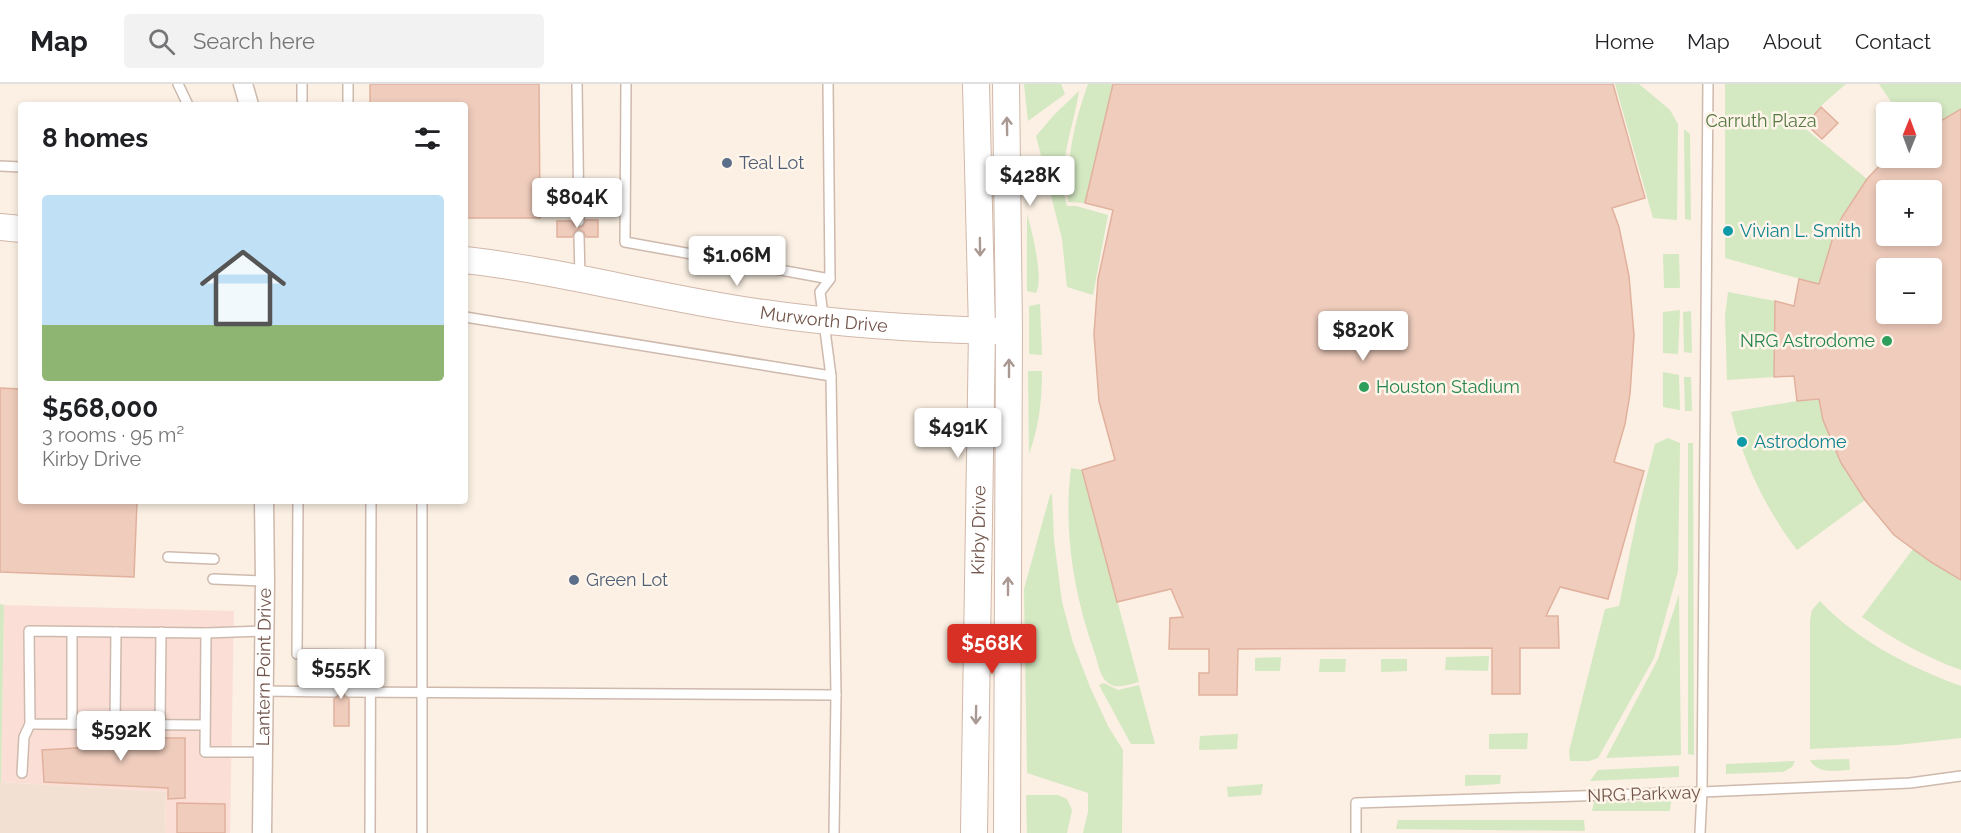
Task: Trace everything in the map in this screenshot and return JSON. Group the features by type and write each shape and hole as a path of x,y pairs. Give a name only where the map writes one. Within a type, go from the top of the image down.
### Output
{"main road":[{"name":"Kirby Drive","path":"974,833 982,331 976,84"},
{"name":"Kirby Drive","path":"1006,84 1010,331 1007,833"},
{"path":"0,227 18,229"},
{"name":"Murworth Drive","path":"468,261 690,301 822,321 883,327 1010,331"},
{"path":"977,652 1007,653"}],"street":[{"path":"243,84 248,102"},
{"name":"Lantern Point Drive","path":"262,833 264,504"}],"lane":[{"path":"178,84 187,102"},
{"path":"302,84 302,102"},
{"path":"348,84 348,102"},
{"path":"577,84 579,220"},
{"path":"626,84 625,242 830,279"},
{"path":"828,84 830,279 820,292 831,376 836,695 834,833"},
{"path":"1700,833 1708,84"},
{"path":"0,166 18,167"},
{"path":"579,237 580,280"},
{"path":"468,317 831,376"},
{"path":"298,504 297,654 370,655"},
{"path":"370,833 371,504"},
{"path":"422,504 422,833"},
{"path":"168,557 214,559"},
{"path":"213,579 265,581"},
{"path":"22,773 24,736 30,724 29,632 264,631"},
{"path":"72,632 72,724"},
{"path":"115,724 116,632"},
{"path":"160,723 161,632"},
{"path":"206,633 205,752 263,752"},
{"path":"264,691 334,692"},
{"path":"349,692 836,695"},
{"path":"30,724 205,724"},
{"name":"NRG Parkway","path":"1356,833 1356,802 1702,792 1910,783 1961,776"}],"shaded area":[{"path":"4,605 234,611 230,833 165,833 166,792 1,782"},
{"path":"0,782 166,792 165,833 0,833"}],"green space":[{"path":"1024,84 1061,84 1065,94 1028,121"},
{"path":"1088,84 1113,84 1085,203 1068,202 1072,142"},
{"path":"1615,84 1639,84 1670,110 1678,124 1677,220 1653,218"},
{"name":"Carruth Plaza","path":"1725,84 1846,84 1802,126 1867,179 1838,229 1819,284 1725,258"},
{"path":"1879,84 1961,84 1961,111 1942,121 1942,102 1891,102"},
{"path":"1079,91 1063,178 1067,206 1076,206 1108,215 1093,295 1067,287 1062,239 1036,136"},
{"path":"1684,129 1690,134 1691,220 1685,219"},
{"path":"1027,214 1038,266 1039,277 1036,293 1027,291"},
{"path":"1663,254 1679,254 1680,288 1664,288"},
{"path":"1728,292 1775,301 1774,377 1727,380 1725,316"},
{"path":"1040,304 1042,355 1029,354 1029,306"},
{"path":"1680,310 1678,354 1663,353 1663,312"},
{"path":"1691,311 1692,353 1684,352 1683,312"},
{"path":"1028,371 1042,371 1039,413 1029,454"},
{"path":"1663,372 1679,375 1680,410 1663,407"},
{"path":"1684,377 1691,377 1692,411 1685,411"},
{"path":"1819,400 1826,427 1837,452 1865,500 1797,550 1765,501 1742,449 1731,412 1797,401"},
{"path":"1668,438 1680,443 1678,571 1654,658 1598,758 1589,761 1570,761 1569,751 1605,609 1619,606 1639,507 1655,444"},
{"path":"1688,443 1693,443 1694,755 1688,754"},
{"path":"1071,468 1082,470 1139,682 1123,686 1112,685 1103,677 1098,666 1081,609 1072,562 1068,515"},
{"path":"1052,494 1054,540 1062,602 1073,643 1108,726 1123,750 1122,833 1083,833 1088,812 1088,793 1027,773 1024,589"},
{"path":"1913,549 1961,580 1961,670 1910,647 1862,617"},
{"path":"1679,594 1681,755 1606,758 1658,659"},
{"path":"1820,601 1850,628 1885,651 1923,671 1961,686 1961,738 1897,745 1810,749 1810,620 1812,610"},
{"path":"0,604 4,605 1,782 0,782"},
{"path":"1489,656 1488,671 1445,670 1446,657"},
{"path":"1281,657 1280,671 1255,671 1255,658"},
{"path":"1320,659 1346,659 1345,672 1319,672"},
{"path":"1381,659 1407,659 1407,671 1381,672"},
{"path":"1104,683 1118,690 1139,685 1155,744 1131,744 1099,685"},
{"path":"1528,733 1527,749 1489,749 1489,734"},
{"path":"1238,734 1237,749 1199,750 1200,736"},
{"path":"1849,759 1850,770 1833,771 1822,770 1813,765 1810,760"},
{"path":"1795,761 1792,767 1783,772 1726,774 1726,764"},
{"path":"1679,766 1679,777 1590,781 1598,770"},
{"path":"1465,775 1501,775 1500,784 1465,786"},
{"path":"1263,784 1261,795 1228,797 1227,787"},
{"path":"1026,795 1058,795 1067,799 1072,810 1067,833 1027,833"},
{"path":"1671,801 1670,811 1592,811 1594,802"},
{"path":"1398,820 1584,820 1585,831 1396,829"}],"building":[{"path":"370,84 539,84 540,218 468,218 468,102 370,102"},
{"name":"Houston Stadium","path":"1113,84 1613,84 1645,198 1612,208 1619,227 1629,276 1634,335 1630,394 1625,424 1614,462 1644,471 1608,599 1560,587 1546,616 1558,616 1559,648 1520,648 1520,694 1492,694 1492,648 1238,649 1237,695 1199,695 1199,673 1209,673 1209,649 1169,649 1170,618 1183,617 1171,589 1117,602 1082,470 1115,460 1099,401 1094,334 1098,279 1113,210 1085,203"},
{"path":"1821,107 1838,123 1822,139 1806,124"},
{"name":"NRG Astrodome","path":"1961,109 1961,580 1894,535 1865,500 1841,463 1823,420 1819,399 1797,401 1794,376 1774,377 1775,301 1794,306 1799,279 1819,284 1833,237 1842,217 1867,179 1877,168 1942,168 1942,120"},
{"path":"586,220 598,220 598,237 586,237 579,229 572,237 557,237 557,221 572,221 579,228"},
{"path":"0,388 18,389 18,504 137,504 134,577 0,572"},
{"path":"334,671 349,671 349,685 345,686 342,691 343,696 349,699 349,726 334,726 334,699 341,692 334,685"},
{"path":"154,731 154,738 185,738 185,798 168,799 168,788 44,782 42,750 93,747 91,732"},
{"path":"177,803 225,804 225,833 177,833"}],"place":[{"name":"Teal Lot","path":"727,163"},
{"name":"Vivian L. Smith","path":"1728,231"},
{"name":"NRG Astrodome","path":"1887,341"},
{"name":"Houston Stadium","path":"1364,387"},
{"name":"Astrodome","path":"1742,442"},
{"name":"Green Lot","path":"574,580"}]}
